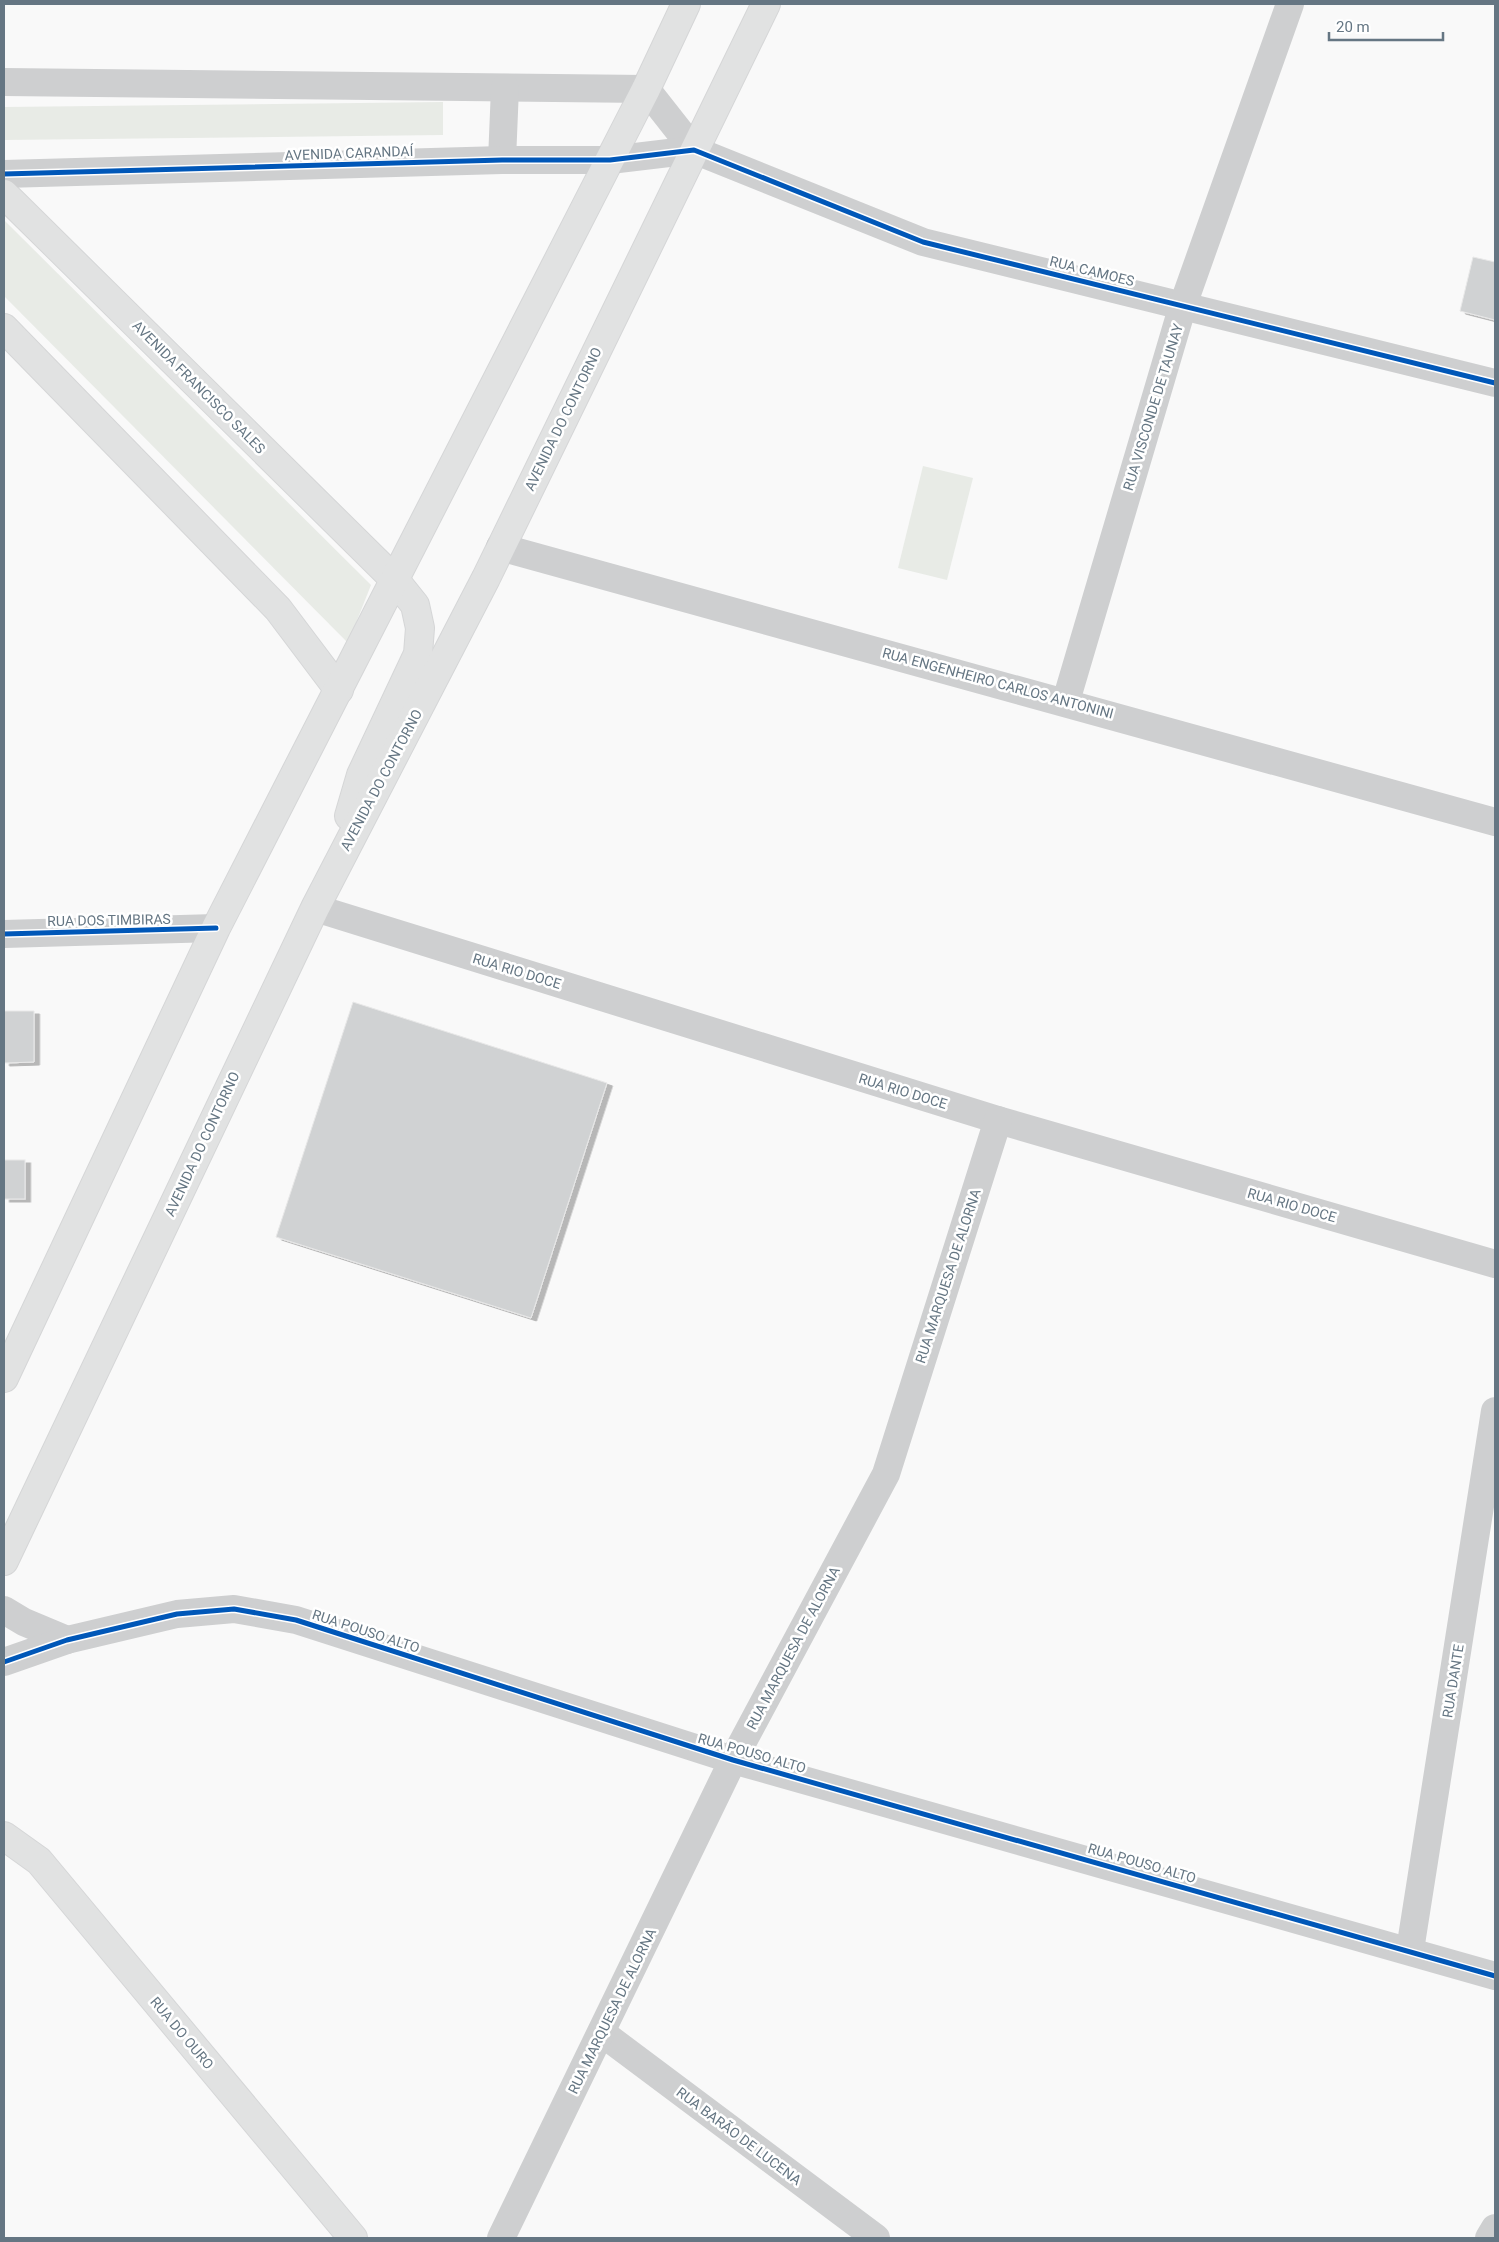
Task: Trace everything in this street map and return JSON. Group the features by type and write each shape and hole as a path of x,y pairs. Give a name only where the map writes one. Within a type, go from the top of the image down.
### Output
{"main road":[{"path":"4,1378 216,928 610,160 686,4"},
{"name":"AVENIDA DO CONTORNO","path":"4,1561 314,908 486,578 766,4"},
{"name":"AVENIDA FRANCISCO SALES","path":"4,194 395,580 415,605 420,628 418,654 361,775 334,870"},
{"path":"4,328 278,609 339,690"},
{"name":"RUA DO OURO","path":"4,1836 39,1861 353,2238"}],"street":[{"name":"RUA VISCONDE DE TAUNAY","path":"1066,701 1183,305 1290,4"},
{"path":"4,82 646,89 694,150"},
{"path":"502,160 505,88"},
{"name":"AVENIDA CARANDAÍ","path":"4,174 502,160 610,160 694,150"},
{"name":"RUA CAMOES","path":"694,150 923,242 1183,305 1281,332 1495,383"},
{"name":"RUA ENGENHEIRO CARLOS ANTONINI","path":"500,547 1066,701 1495,822"},
{"name":"RUA RIO DOCE","path":"314,908 998,1120 1495,1264"},
{"name":"RUA DOS TIMBIRAS","path":"4,934 216,928"},
{"name":"RUA MARQUESA DE ALORNA","path":"501,2238 602,2034 733,1760 886,1474 998,1120"},
{"name":"RUA DANTE","path":"1410,1950 1495,1411"},
{"name":"RUA POUSO ALTO","path":"4,1662 67,1640 177,1614 234,1609 296,1620 733,1760 1410,1950 1495,1976"},
{"path":"4,1610 24,1622 67,1640"},
{"name":"RUA BARÃO DE LUCENA","path":"602,2034 876,2238"},
{"path":"1489,2238 1495,2228"}],"shaded area":[{"path":"443,102 443,135 4,140 4,107"},
{"path":"4,220 371,585 348,643 4,296"},
{"path":"923,466 973,478 947,580 898,568"}],"building":[{"path":"1473,257 1495,262 1495,320 1460,311"},
{"path":"353,1002 607,1083 531,1318 276,1237"},
{"path":"4,1011 34,1011 34,1062 4,1063"},
{"path":"4,1160 25,1160 25,1199 4,1199"}],"cycle path":[{"path":"4,174 502,160 610,160 694,150 923,242 1495,383"},
{"path":"4,934 216,928"},
{"path":"4,1662 67,1640 177,1614 234,1609 296,1620 733,1760 1495,1976"}]}
